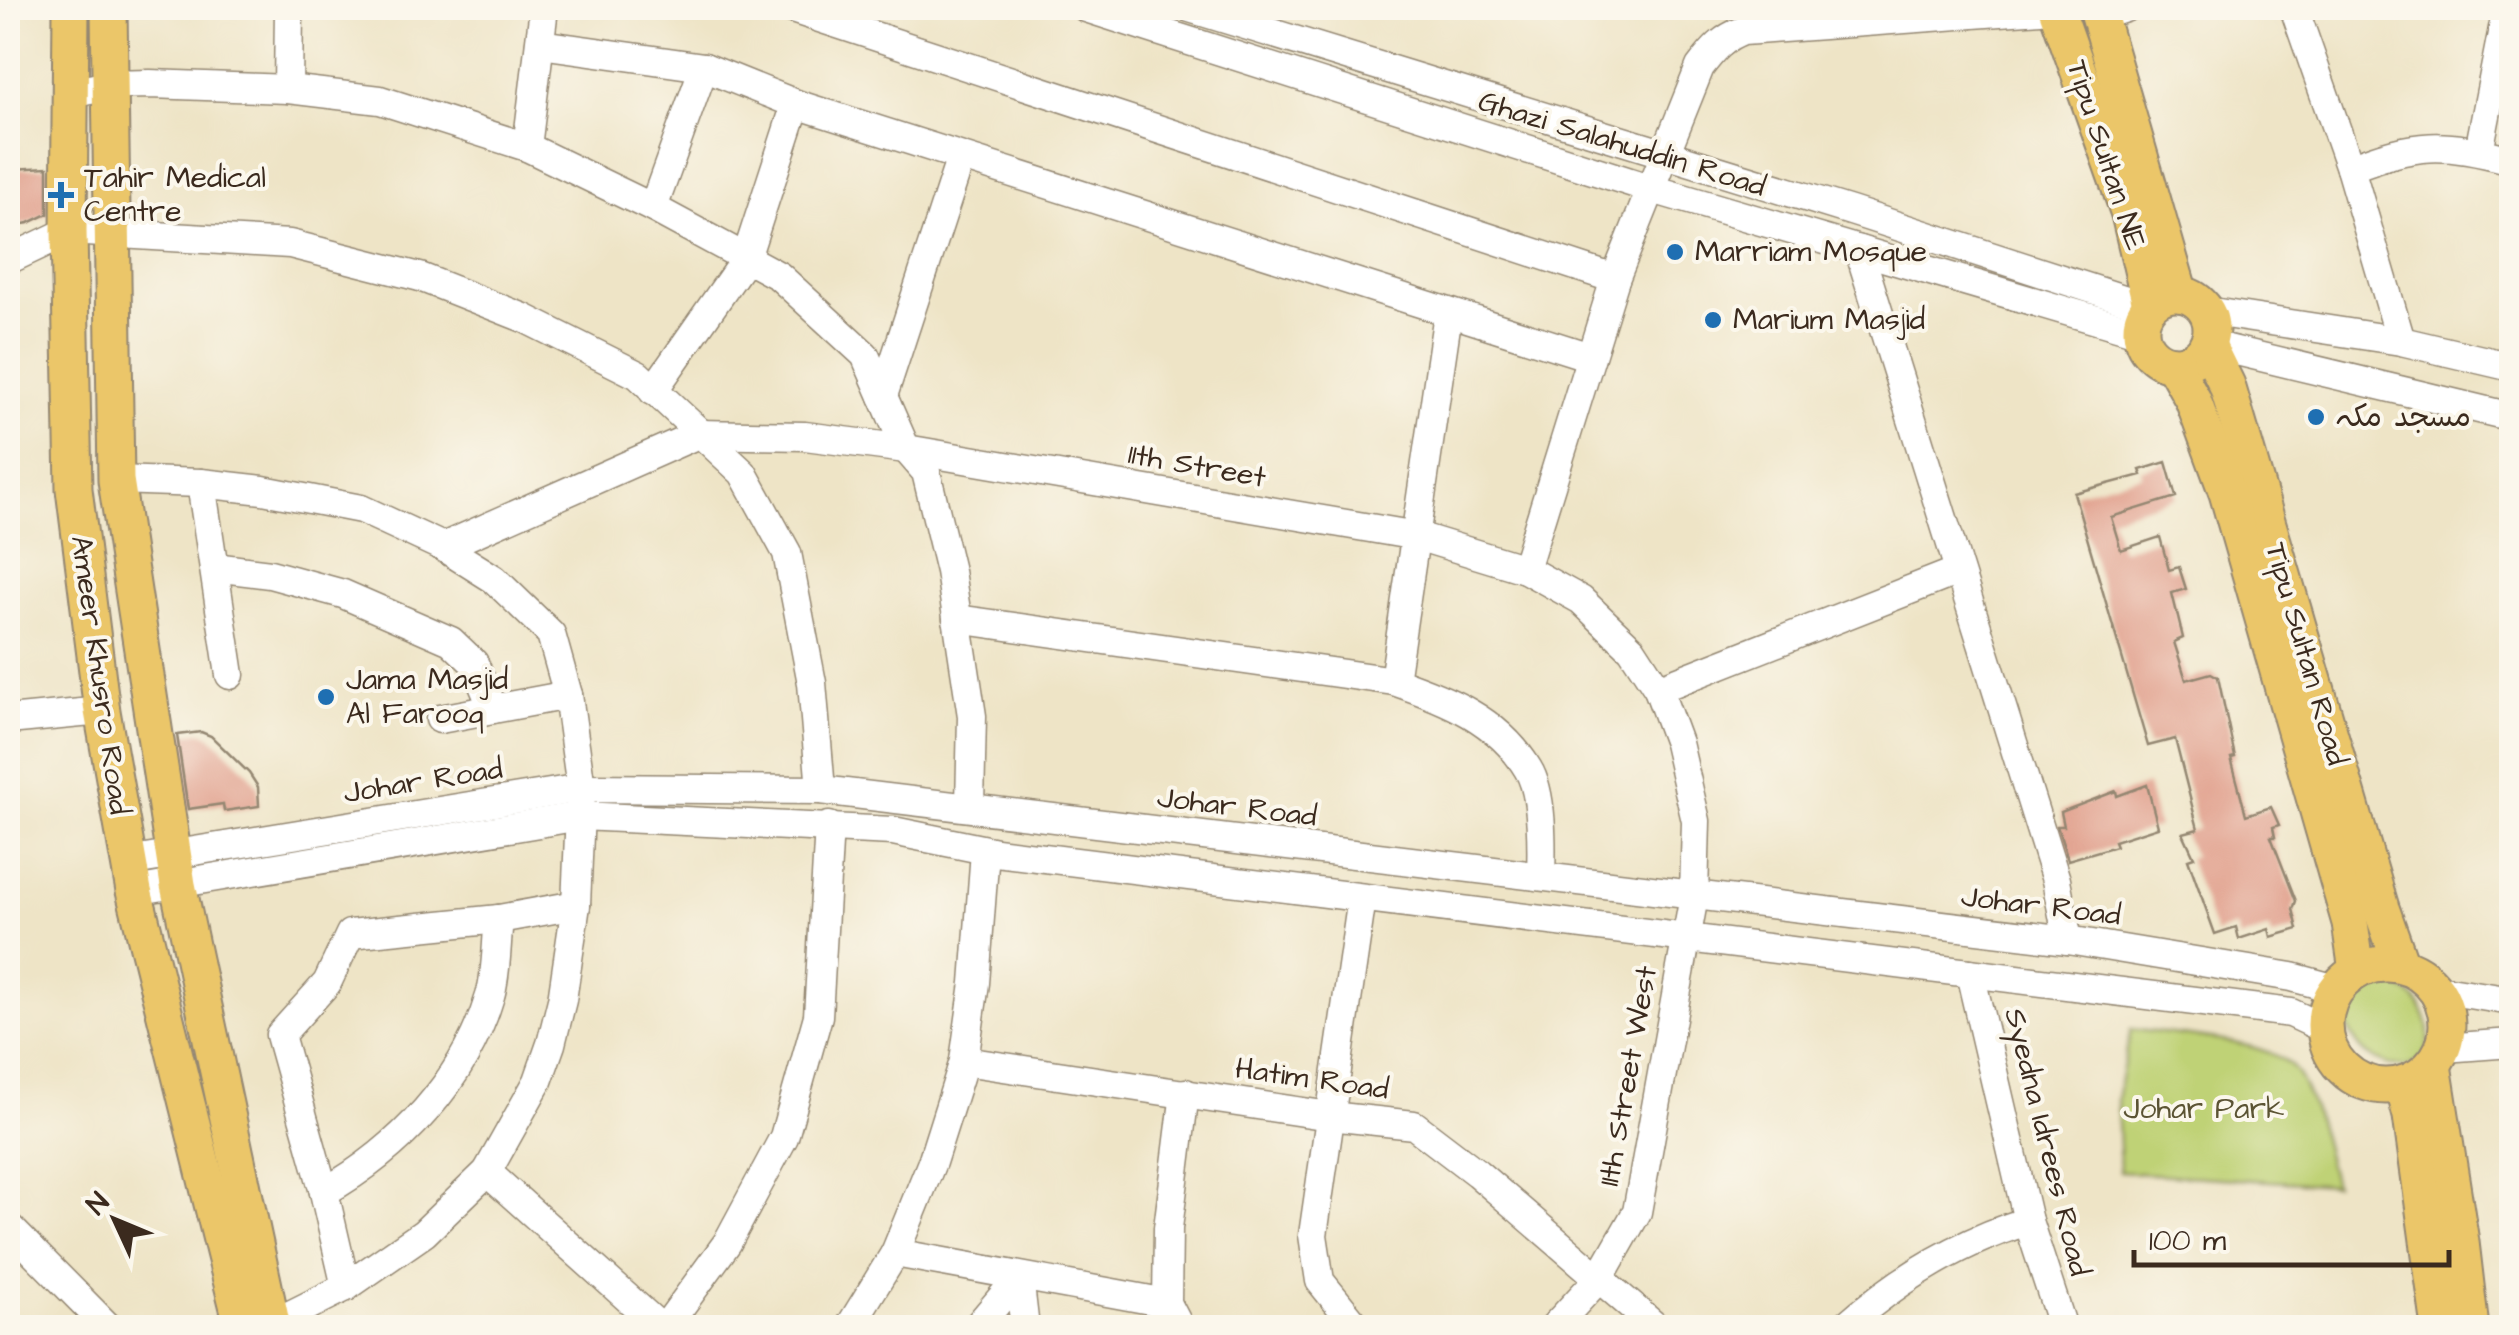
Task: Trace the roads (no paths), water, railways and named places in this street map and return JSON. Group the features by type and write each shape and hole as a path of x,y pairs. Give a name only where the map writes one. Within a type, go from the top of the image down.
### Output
{"main road":[{"name":"Ameer Khusro Road","path":"71,8 69,231 74,488 102,710 130,876 261,1327"},
{"name":"Ameer Khusro Road","path":"109,8 116,480 175,869 261,1327"},
{"name":"Tipu Sultan NE","path":"2055,8 2129,214 2172,316"},
{"path":"2107,10 2172,316"},
{"name":"Tipu Sultan Road","path":"2172,316 2193,359 2173,364 2194,400 2227,493 2344,904 2347,980"},
{"name":"Tipu Sultan Road","path":"2172,316 2232,402 2401,965"},
{"path":"2371,965 2401,965 2427,978 2437,989 2446,1007 2448,1028 2438,1056 2419,1077 2403,1085 2385,1087 2350,1076 2337,1062 2328,1046 2327,1008 2347,980 2371,965"},
{"path":"2438,1056 2471,1328"},
{"path":"2403,1085 2440,1328"}],"street":[{"path":"288,89 289,8"},
{"path":"527,147 544,8"},
{"path":"789,8 1615,279"},
{"name":"Ghazi Salahuddin Road","path":"1086,8 1860,250 2172,316 2401,341 2512,367"},
{"name":"Ghazi Salahuddin Road","path":"1190,8 2172,316 2512,418"},
{"path":"1525,569 1615,279 1700,67 1727,37 1743,31 2055,8"},
{"path":"2294,8 2350,168 2401,341"},
{"path":"2480,151 2507,8"},
{"path":"540,44 704,67 796,104 1590,356"},
{"path":"653,208 704,67"},
{"path":"70,93 108,85 288,89 380,100 527,147 653,208 779,276 864,356 906,449 926,472 950,571 972,716 970,806"},
{"path":"654,390 746,258 796,104"},
{"path":"2350,168 2395,150 2441,146 2512,160"},
{"path":"883,396 960,157"},
{"path":"8,260 47,238 69,231 290,244 420,277 524,318 638,375 743,473 786,553 812,683 821,790"},
{"path":"1860,250 2056,880 2068,940"},
{"path":"1394,681 1448,313"},
{"name":"11th Street","path":"443,547 698,434 805,436 906,449 1417,536 1525,569 1582,600 1632,649 1658,689 1678,743 1696,821 1694,896 1686,936"},
{"path":"116,480 263,490 362,510 443,547 494,579 551,634 568,695 581,802 576,906 552,1044 538,1081 487,1172 424,1233 346,1287 261,1327"},
{"path":"200,483 230,675"},
{"path":"214,567 270,574 343,594 451,641 474,663 493,709"},
{"path":"1658,689 1958,571"},
{"path":"958,619 1394,681 1448,699 1491,725 1530,770 1542,828 1541,876"},
{"path":"440,719 568,695"},
{"path":"8,720 102,710"},
{"name":"Johar Road","path":"130,876 581,802 821,790 2068,940 2292,978 2347,980"},
{"name":"Johar Road","path":"581,802 893,831 991,852 2291,1014 2325,1029"},
{"path":"849,1328 895,1253 932,1162 964,1061 998,810"},
{"path":"487,1172 663,1328 728,1243 784,1138 818,1016 829,826"},
{"path":"1358,1328 1320,1281 1313,1235 1330,1116 1375,900 1392,860"},
{"path":"346,1287 280,1035 326,983 350,934 499,920 576,906"},
{"path":"324,1192 355,1175 397,1140 452,1078 491,995 499,920"},
{"name":"11th Street West","path":"1553,1328 1600,1277 1637,1212 1686,936"},
{"name":"Syedna Idrees Road","path":"1970,973 2028,1221 2063,1328"},
{"path":"2437,989 2512,1001"},
{"path":"2438,1056 2512,1043"},
{"name":"Hatim Road","path":"964,1061 1414,1125 1477,1173 1657,1328"},
{"path":"895,1253 1019,1277 1174,1315 1168,1228 1185,1094"},
{"path":"1843,1328 1936,1258 1983,1235 2028,1221"},
{"path":"8,1226 109,1328"},
{"path":"976,1328 1019,1277"},
{"path":"1019,1277 1025,1328"}],"place":[{"name":"Tahir Medical Centre","path":"61,195"},
{"name":"Marriam Mosque","path":"1675,252"},
{"name":"Marium Masjid","path":"1713,320"},
{"name":"مسجد مکہ","path":"2316,417"},
{"name":"Jama Masjid Al Farooq","path":"326,697"}],"park label":[{"name":"Johar Park","path":"2204,1109"}]}
